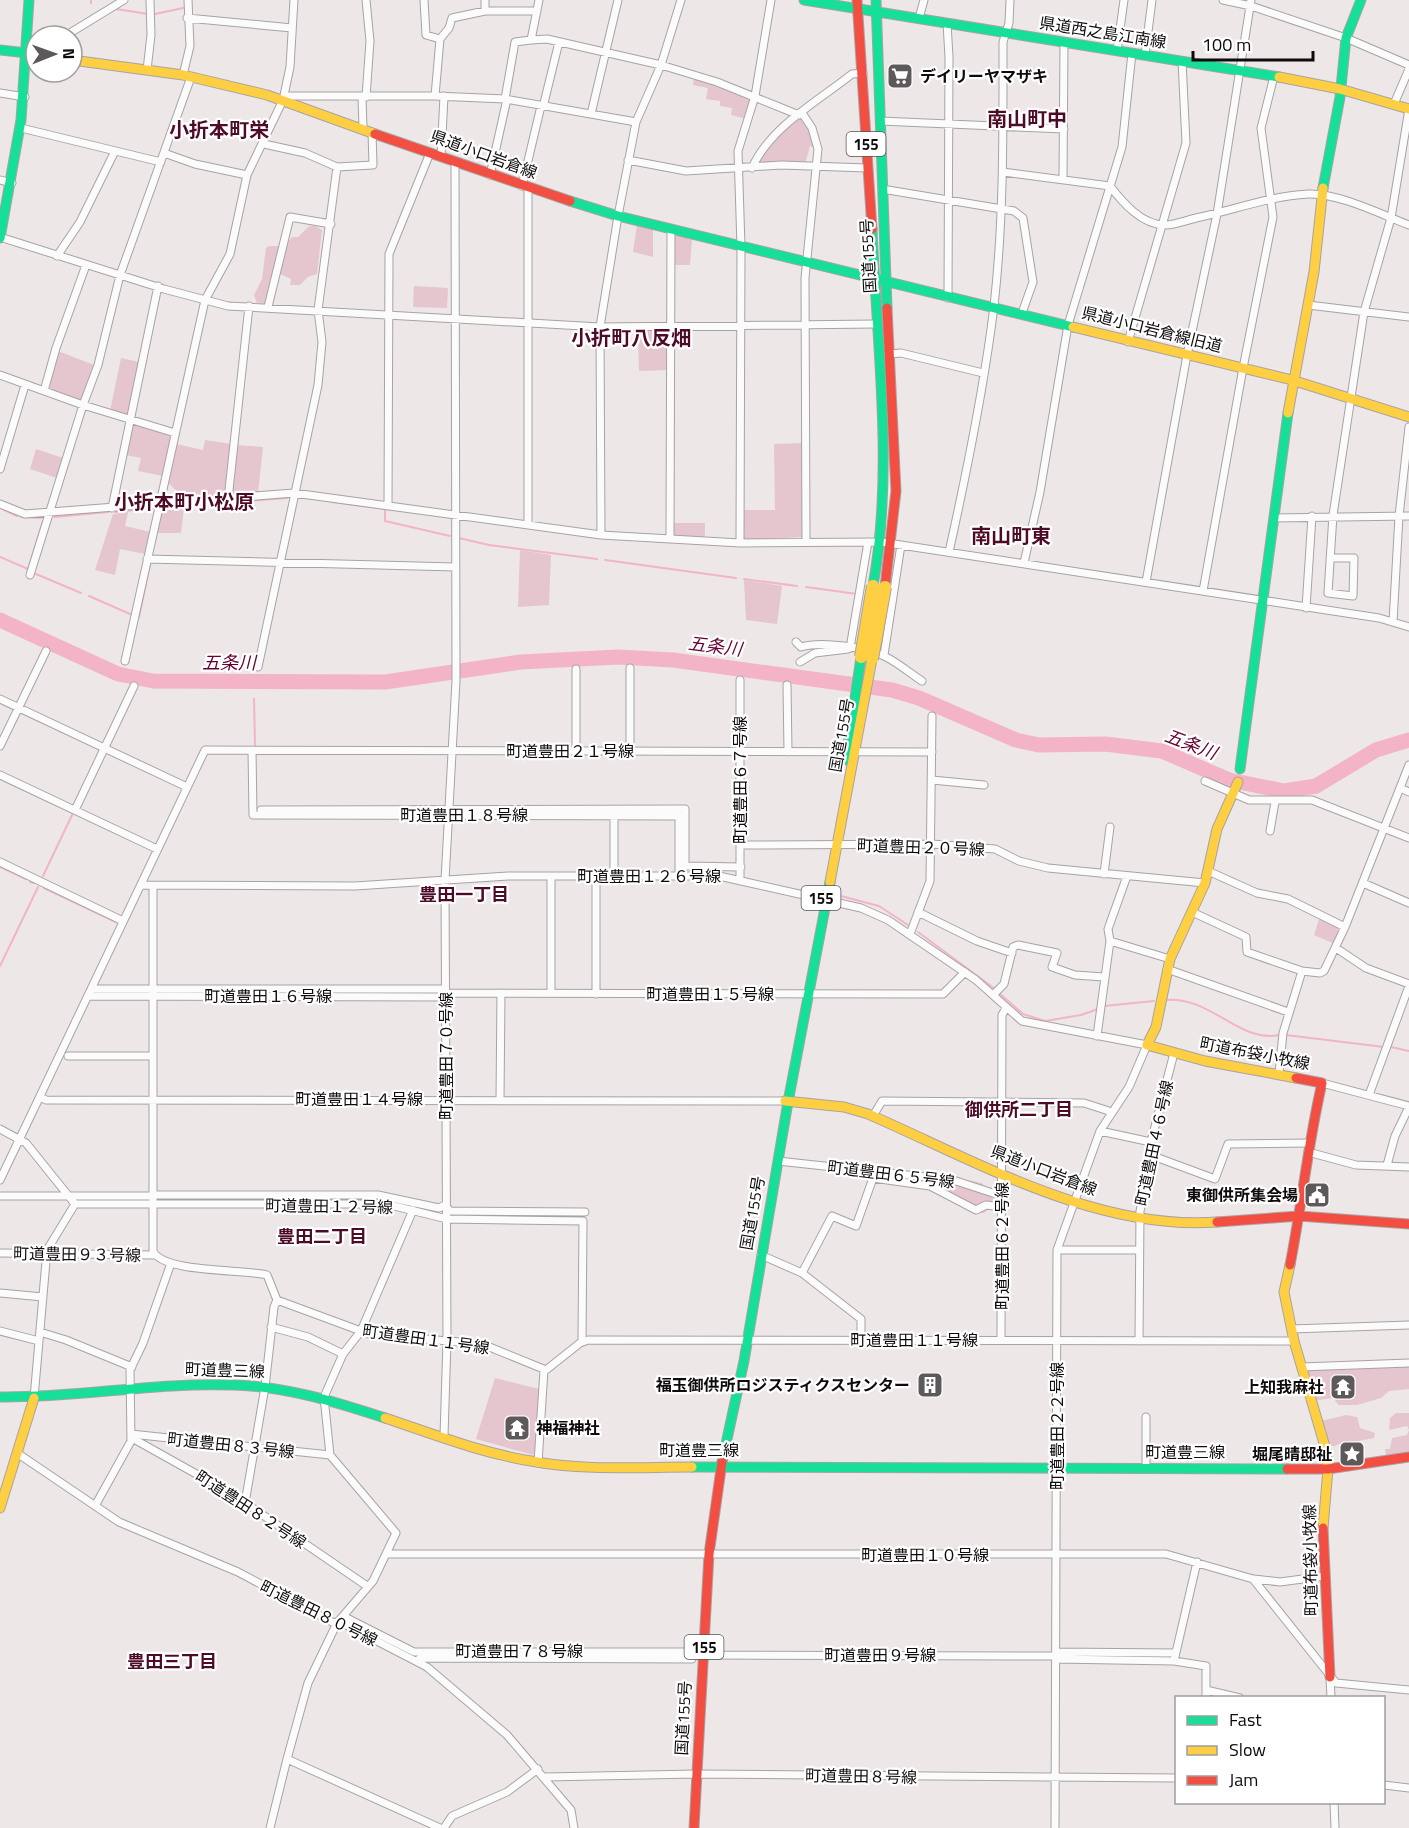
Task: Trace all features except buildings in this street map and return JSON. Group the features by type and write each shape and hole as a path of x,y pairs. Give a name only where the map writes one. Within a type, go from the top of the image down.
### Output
{"main road":[{"path":"29,0 30,24"},
{"name":"県道西之島江南線","path":"804,0 876,6 946,23 1274,76 1340,89 1409,109"},
{"path":"1240,769 1292,380 1308,305 1346,38 1361,0"},
{"name":"国道155号","path":"694,1828 700,1655 709,1554 722,1467 786,1101 852,752 860,695 869,661 879,586 896,491 891,354 879,280 867,168 858,4"},
{"name":"国道155号","path":"876,6 882,189 876,324 886,543"},
{"path":"0,50 24,52"},
{"name":"県道小口岩倉線","path":"84,62 187,76 283,100 490,175 618,216 879,280"},
{"path":"0,237 6,182 21,128 27,84"},
{"name":"県道小口岩倉線旧道","path":"879,280 1292,380 1351,396 1409,417"},
{"path":"1148,1045 1156,1027 1169,964 1207,877 1217,829 1235,790"},
{"name":"町道布袋小牧線","path":"1148,1045 1205,1061 1279,1073 1322,1083 1308,1148 1299,1216 1284,1292 1292,1335 1326,1450 1328,1469 1323,1533 1330,1677"},
{"name":"県道小口岩倉線","path":"786,1101 844,1107 873,1116 1073,1203 1139,1219 1205,1223 1299,1216 1409,1224"},
{"name":"国道155号","path":"744,1340 778,1161 786,1101"},
{"name":"町道豊三線","path":"0,1397 34,1398 206,1384 264,1387 324,1397 504,1455 538,1462 591,1467 1328,1469 1409,1457"},
{"path":"0,1508 34,1398"}],"street":[{"path":"84,24 124,0"},
{"path":"147,70 151,35 150,0"},
{"path":"30,575 83,405 98,365 120,275 161,162 187,76 190,46 188,0"},
{"path":"125,661 205,300 230,254 247,175 264,144 283,100 290,67 294,0"},
{"path":"264,144 305,153 338,166 373,165 364,97 370,41 366,0"},
{"path":"424,0 426,35 440,39"},
{"path":"485,0 485,11"},
{"path":"531,40 539,0"},
{"path":"591,114 618,0"},
{"path":"601,535 600,327 636,122 661,65 681,0"},
{"path":"740,543 741,247 738,151 755,96 771,0"},
{"path":"919,18 924,0"},
{"path":"949,552 969,461 994,307 1002,209 1003,42 1010,0"},
{"path":"1117,51 1125,0"},
{"path":"1024,563 1040,492 1068,325 1122,147 1139,54 1152,0"},
{"path":"1223,0 1251,3 1346,38 1409,67 1394,104"},
{"path":"1146,582 1186,355 1217,214 1251,3"},
{"path":"435,96 440,39 449,28 452,18 485,11 537,11"},
{"path":"188,18 292,28"},
{"path":"946,23 949,125 948,298"},
{"path":"490,175 515,42 547,39 661,65 801,114 818,142 806,262 806,542"},
{"path":"528,525 525,187 542,106 559,42"},
{"path":"1063,179 1064,42"},
{"path":"1128,342 1164,225 1186,143 1182,62"},
{"path":"752,168 760,149 801,114 852,74 863,74"},
{"path":"1203,591 1273,217 1261,128 1274,76"},
{"path":"0,93 25,97"},
{"path":"283,100 289,96 444,96 506,99 636,122"},
{"path":"388,506 389,254 435,155 444,96"},
{"path":"1330,558 1354,558 1353,596 1328,593 1330,558 1333,516 1364,312 1390,218 1409,109"},
{"path":"880,120 1064,129"},
{"path":"21,128 161,162"},
{"path":"57,256 80,222 115,150"},
{"path":"164,153 195,164 247,175"},
{"path":"628,160 686,171 752,168 867,168"},
{"name":"町道豊田７０号線","path":"444,1436 447,1208 444,880 456,676 453,318 455,162"},
{"path":"258,667 318,385 322,342 318,309 322,262 331,224 338,166"},
{"path":"1003,172 1110,186 1125,205 1143,218 1164,225 1217,214 1272,198 1322,195 1409,225"},
{"path":"882,189 1014,211 1023,218 1033,282 1022,313"},
{"path":"268,307 290,217 331,224"},
{"path":"670,539 671,230"},
{"path":"0,237 86,265 228,306 318,309 600,327 876,324"},
{"path":"44,391 56,348 86,265"},
{"path":"112,508 158,286"},
{"path":"1308,305 1409,316"},
{"path":"228,499 249,306"},
{"path":"891,354 902,353 983,373"},
{"path":"0,375 83,405 175,433"},
{"path":"0,469 25,384"},
{"path":"1393,622 1399,516 1409,426"},
{"path":"0,504 25,514 294,493 601,535 740,543 886,543 1263,600 1393,622 1409,627"},
{"path":"1306,608 1312,516"},
{"path":"1274,518 1409,516"},
{"path":"850,648 886,543"},
{"path":"869,661 886,543"},
{"path":"147,559 455,567"},
{"path":"796,642 801,647 814,643 850,648 869,661 922,681"},
{"path":"800,662 815,653 850,648"},
{"path":"0,746 46,651"},
{"path":"630,668 630,751"},
{"path":"576,669 576,751"},
{"name":"町道豊田６７号線","path":"740,680 740,879"},
{"path":"787,685 788,752"},
{"path":"75,810 134,686"},
{"path":"0,699 187,787 0,1180"},
{"path":"910,934 930,881 932,716"},
{"name":"町道豊田２１号線","path":"187,787 204,750 932,752"},
{"name":"町道豊田１８号線","path":"252,750 253,814 448,812 679,816 679,876"},
{"path":"1192,912 1246,937 1247,952 1302,971 1320,974 1324,971 1345,927 1409,765"},
{"path":"1235,790 1240,769"},
{"path":"0,775 157,849"},
{"path":"932,780 984,785"},
{"path":"1205,781 1235,790 1249,800 1275,802 1312,800 1409,838"},
{"path":"1400,788 1409,792"},
{"path":"1270,831 1275,802"},
{"path":"261,810 448,812 685,809 685,866 741,867"},
{"path":"614,815 614,876"},
{"path":"1104,874 1110,827"},
{"name":"町道豊田２０号線","path":"741,845 932,844 995,849 1031,865 1104,874 1207,877 1257,893 1288,899 1345,927"},
{"path":"0,862 123,921"},
{"path":"551,993 552,876"},
{"name":"町道豊田１２６号線","path":"142,885 355,886 552,876 720,876 740,879 874,912 965,972 1017,1018 1031,1024 1148,1045"},
{"path":"596,876 596,994"},
{"path":"1097,1036 1110,941 1108,929 1127,876"},
{"path":"1363,883 1409,903"},
{"path":"153,886 154,1255 171,1263 267,1275 277,1300 245,1503"},
{"path":"918,912 978,941 1012,954"},
{"path":"1110,941 1288,1012"},
{"path":"993,995 1004,984 1013,947 1018,945 1057,953 1052,967 1075,975 1104,977"},
{"path":"1336,948 1366,968 1409,985 1369,1095"},
{"path":"1279,1073 1288,1012 1302,971"},
{"name":"町道豊田１５号線","path":"91,992 943,994 965,972"},
{"path":"500,1100 501,993"},
{"name":"町道豊田６２号線","path":"1001,1340 1002,1015 1006,1008"},
{"name":"町道豊田２２号線","path":"1055,1828 1057,1250 1100,1131 1130,1087 1148,1045"},
{"name":"町道豊田４６号線","path":"1139,1341 1139,1219 1153,1156 1150,1152 1151,1142 1174,1053"},
{"path":"68,1056 153,1056"},
{"path":"1322,1083 1409,1106 1395,1136 1387,1165"},
{"name":"町道豊田１４号線","path":"41,1098 786,1101"},
{"path":"873,1116 882,1101 1084,1103 1112,1112"},
{"path":"0,1129 21,1139 72,1200"},
{"path":"1100,1131 1151,1142"},
{"path":"1153,1156 1215,1179 1228,1144 1308,1148 1356,1165 1409,1167"},
{"name":"町道豊田６５号線","path":"778,1161 874,1175 954,1180 1002,1196"},
{"path":"802,1273 832,1216 856,1226 874,1175 930,1186 976,1210 986,1205 1002,1207"},
{"path":"153,1198 378,1195 447,1208 450,1211 585,1212"},
{"path":"0,1196 72,1200"},
{"name":"町道豊田１２号線","path":"72,1200 153,1198 386,1204 447,1219 583,1221 582,1341"},
{"path":"0,1201 72,1200"},
{"path":"34,1398 46,1254 72,1200"},
{"path":"270,1828 308,1683 337,1623 368,1586 387,1554 396,1533 330,1455 324,1397 343,1354 361,1331 412,1210"},
{"path":"1057,1250 1139,1250"},
{"name":"町道豊田９３号線","path":"0,1252 154,1255"},
{"path":"761,1255 802,1273 861,1319 861,1340"},
{"path":"95,1506 131,1436 129,1390 132,1367 171,1263"},
{"path":"0,1293 43,1297"},
{"name":"町道豊田１１号線","path":"277,1300 361,1331 485,1344 543,1370"},
{"name":"町道豊田１１号線","path":"582,1341 1139,1341 1292,1335 1409,1324"},
{"path":"271,1327 308,1337 343,1354"},
{"path":"0,1331 39,1341"},
{"path":"40,1332 132,1367"},
{"path":"538,1462 543,1370 548,1370 582,1341"},
{"path":"1301,1367 1409,1363"},
{"path":"1146,1417 1146,1469"},
{"name":"町道豊田８３号線","path":"131,1436 330,1455"},
{"name":"町道豊田８２号線","path":"131,1436 245,1503 368,1586"},
{"name":"町道豊田８０号線","path":"17,1453 125,1525 238,1572 427,1667 507,1735 571,1810 574,1828"},
{"name":"町道豊田１０号線","path":"387,1554 1166,1554 1253,1579 1280,1582 1326,1576"},
{"path":"1175,1657 1197,1562"},
{"path":"1253,1579 1330,1677 1339,1684 1409,1690"},
{"name":"町道豊田７８号線","path":"343,1616 414,1652 700,1655"},
{"path":"416,1661 421,1658 700,1655"},
{"name":"町道豊田９号線","path":"700,1655 1175,1657 1206,1666 1206,1694"},
{"path":"1330,1677 1331,1696"},
{"path":"1206,1694 1223,1696"},
{"path":"287,1759 442,1828 452,1816 507,1792 538,1769"},
{"name":"町道豊田８号線","path":"545,1777 696,1774 1175,1778"},
{"path":"1385,1785 1409,1788"},
{"path":"1334,1804 1335,1828"}],"shaded area":[{"path":"694,77 751,96 752,101 747,119 731,115 732,108 720,106 720,101 706,99 708,88 693,85"},
{"path":"801,116 810,130 816,148 810,146 805,164 755,164 762,150"},
{"path":"314,225 322,230 317,274 308,277 300,285 290,285 291,279 280,274 287,243 292,237 298,237 308,227"},
{"path":"637,225 653,229 653,257 633,252"},
{"path":"678,235 692,239 690,265 674,265 674,237"},
{"path":"282,246 267,301 265,304 257,303 254,295 262,279 266,248"},
{"path":"414,286 448,288 447,308 413,307"},
{"path":"638,330 665,330 668,333 667,370 639,371"},
{"path":"58,351 94,365 81,399 49,390"},
{"path":"121,358 139,362 128,415 110,411"},
{"path":"135,423 172,437 163,476 138,471 141,458 126,455 132,426"},
{"path":"205,440 232,444 226,493 203,499 187,496 173,488 168,482 176,444 203,450"},
{"path":"803,443 804,537 746,540 743,537 743,510 775,510 774,444"},
{"path":"237,445 263,447 258,493 233,495 231,492"},
{"path":"36,449 63,458 57,478 30,469"},
{"path":"184,508 181,533 156,533 160,510"},
{"path":"128,512 125,526 150,532 145,554 120,549 115,575 95,570 113,514"},
{"path":"672,523 705,523 705,538 675,536"},
{"path":"520,550 551,555 549,605 518,607"},
{"path":"744,580 782,586 777,624 746,620"},
{"path":"1320,916 1339,926 1335,944 1314,935"},
{"path":"950,1180 982,1183 996,1203 984,1213 973,1213 965,1206 944,1198 940,1185"},
{"path":"1409,1363 1409,1389 1389,1391 1381,1398 1357,1405 1339,1405 1333,1398 1311,1401 1301,1367"},
{"path":"495,1378 539,1389 536,1452 533,1455 476,1439"},
{"path":"1396,1413 1409,1413 1409,1430 1407,1426 1389,1430 1390,1418"},
{"path":"1346,1415 1357,1417 1360,1428 1375,1433 1374,1438 1358,1441 1355,1446 1325,1445 1317,1422"},
{"path":"1409,1430 1409,1457 1387,1461 1385,1449 1390,1449 1392,1438 1407,1435"}],"waterway":[{"path":"155,14 183,8"},
{"path":"116,9 148,14"},
{"path":"300,497 329,501"},
{"path":"165,507 287,498"},
{"path":"332,502 385,509 385,521 450,536"},
{"path":"0,508 17,516"},
{"path":"115,512 152,508"},
{"path":"54,517 108,512"},
{"path":"21,517 41,518"},
{"path":"0,557 28,569 43,521"},
{"path":"459,538 489,545 597,559"},
{"path":"605,560 736,578"},
{"path":"139,617 150,564"},
{"path":"36,574 81,593"},
{"path":"744,579 797,586"},
{"path":"806,587 857,594"},
{"path":"89,596 130,614"},
{"name":"五条川","path":"0,620 118,674 153,681 385,682 521,662 618,657 673,660 892,690 919,698 1016,740 1039,745 1105,744 1162,751 1229,780 1284,791 1316,786 1376,750 1409,740"},
{"name":"五条川","path":"254,686 255,682"},
{"path":"254,699 255,745"},
{"path":"43,876 73,813"},
{"path":"0,867 26,879"},
{"path":"30,882 34,883"},
{"path":"0,966 38,887"},
{"path":"44,888 118,923"},
{"path":"837,895 879,906 908,925"},
{"path":"918,932 995,989"},
{"path":"999,993 1023,1014 1045,1021 1081,1015 1098,1009"},
{"path":"1165,1000 1197,1005 1250,1032 1264,1036 1279,1035"},
{"path":"1104,1006 1154,1001"},
{"path":"1286,1035 1384,1047"},
{"path":"1391,1047 1409,1051"}],"traffic: fast":[{"path":"0,238 21,120 29,0"},
{"path":"804,0 1279,77"},
{"path":"876,0 887,308"},
{"path":"1323,188 1340,97 1346,38 1361,0"},
{"path":"0,50 24,53"},
{"path":"570,201 618,216 1073,327"},
{"path":"872,229 883,453 879,542 873,586"},
{"path":"1240,769 1288,413"},
{"path":"846,760 861,657"},
{"path":"722,1462 744,1361 788,1102 830,882"},
{"path":"0,1397 29,1397 175,1386 252,1386 310,1396 385,1418"},
{"path":"692,1467 1287,1469"}],"traffic: slow":[{"path":"84,62 183,75 267,95 375,134"},
{"path":"1279,77 1340,89 1409,109"},
{"path":"1288,413 1314,272 1323,188"},
{"path":"1073,327 1292,380 1409,417"},
{"path":"861,657 873,586"},
{"path":"872,659 885,587"},
{"path":"830,882 872,659"},
{"path":"1238,782 1217,829 1205,883 1170,959 1156,1027 1147,1045 1205,1061 1296,1078"},
{"path":"785,1101 844,1107 868,1114 994,1171 1082,1204 1127,1216 1172,1222 1217,1222"},
{"path":"1290,1265 1284,1292 1294,1341 1326,1450 1328,1469 1323,1528"},
{"path":"0,1508 34,1398"},
{"path":"385,1418 439,1437 512,1458 571,1466 692,1467"}],"traffic: jam":[{"path":"857,0 872,229"},
{"path":"375,134 570,201"},
{"path":"885,587 896,491 887,308"},
{"path":"1290,1265 1322,1083 1296,1078"},
{"path":"1217,1222 1299,1216 1409,1224"},
{"path":"1287,1469 1328,1469 1409,1457"},
{"path":"694,1828 709,1554 722,1462"},
{"path":"1323,1528 1330,1677"}],"place":[{"name":"デイリーヤマザキ","path":"900,76"},
{"name":"東御供所集会場","path":"1317,1195"},
{"name":"福玉御供所ロジスティクスセンター","path":"930,1385"},
{"name":"上知我麻社","path":"1343,1387"},
{"name":"神福神社","path":"517,1428"},
{"name":"堀尾晴邸祉","path":"1352,1454"}],"district":[{"name":"南山町中","path":"1027,118"},
{"name":"小折本町栄","path":"219,129"},
{"name":"小折町八反畑","path":"631,337"},
{"name":"小折本町小松原","path":"184,501"},
{"name":"南山町東","path":"1011,535"},
{"name":"豊田一丁目","path":"464,894"},
{"name":"御供所二丁目","path":"1019,1109"},
{"name":"豊田二丁目","path":"322,1236"},
{"name":"豊田三丁目","path":"172,1661"}]}
